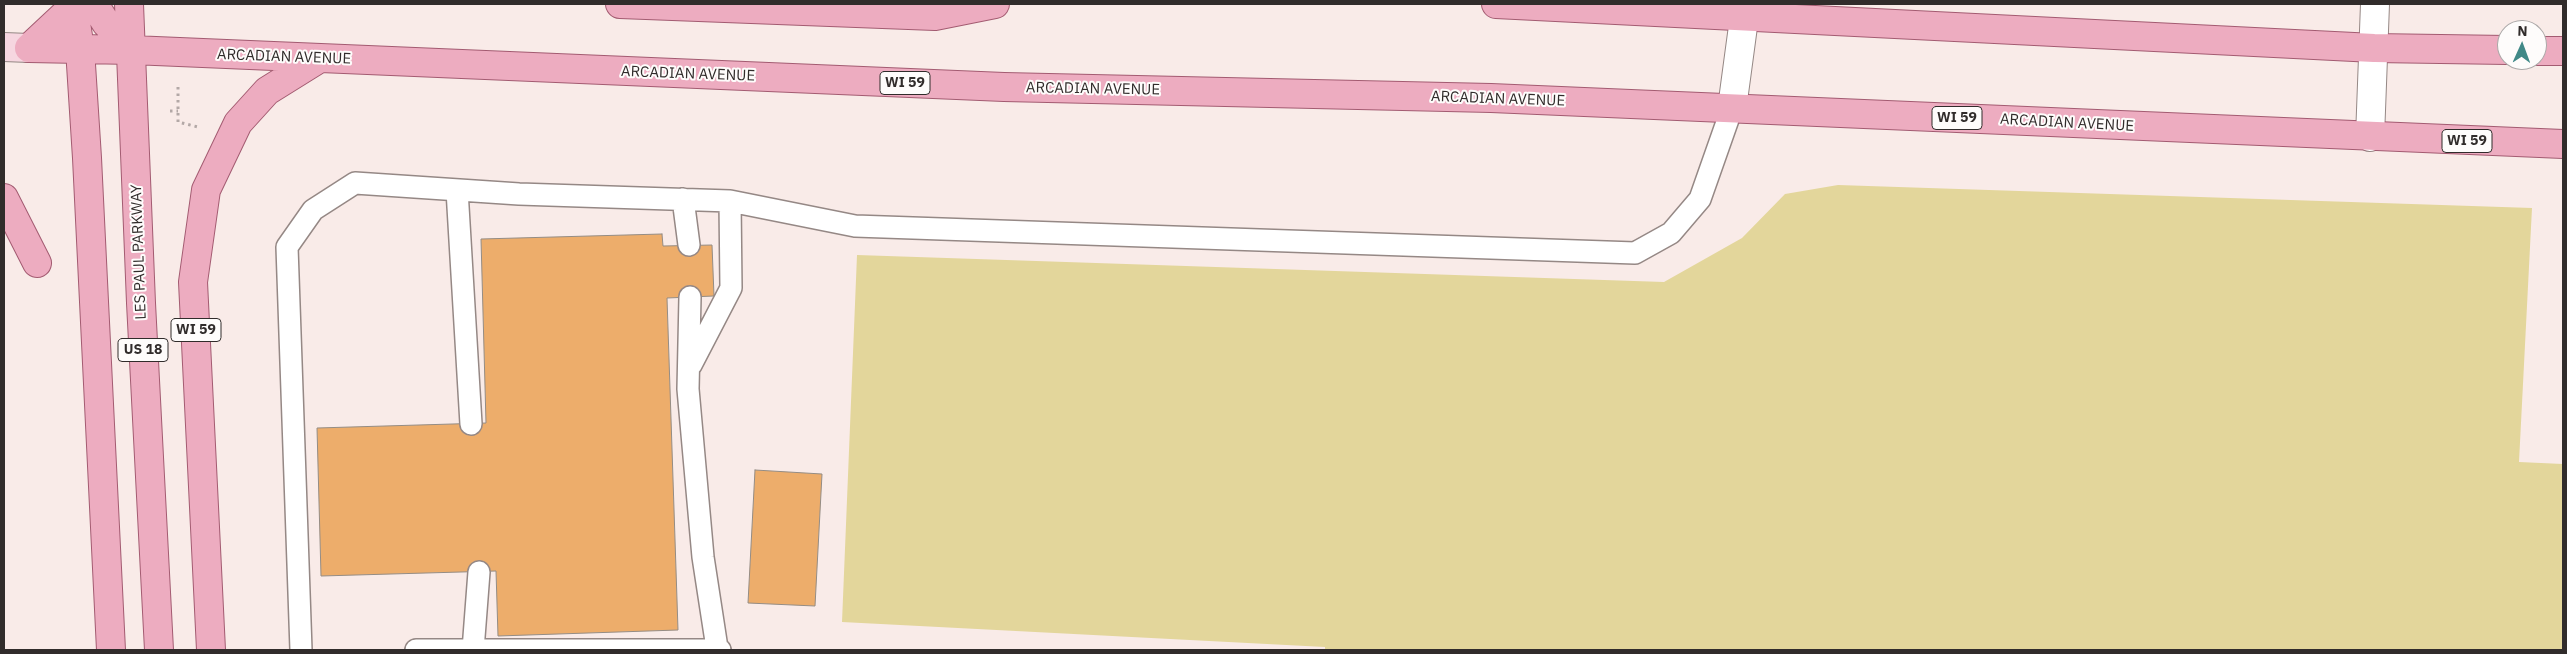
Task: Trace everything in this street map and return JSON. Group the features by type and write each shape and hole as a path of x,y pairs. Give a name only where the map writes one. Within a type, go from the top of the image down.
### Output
{"main road":[{"path":"79,4 106,22 132,50"},
{"path":"16,48 79,4"},
{"path":"79,4 111,650"},
{"name":"LES PAUL PARKWAY","path":"129,4 141,303 159,650"},
{"path":"620,4 935,16 995,4"},
{"path":"1496,4 1745,10 2374,48 2497,50"},
{"name":"ARCADIAN AVENUE","path":"16,48 132,50 1004,87 1491,98 2370,137"},
{"path":"2547,50 2563,51"},
{"name":"WI 59","path":"212,650 193,282 206,190 238,123 267,91 320,58"},
{"name":"WI 59","path":"2370,137 2563,144"},
{"path":"4,198 37,263"}],"street":[{"path":"2370,137 2375,4"},
{"path":"1732,108 1745,10"}],"lane":[{"path":"302,650 287,247 313,210 355,183 457,190 730,201 855,226 1635,253 1671,233 1700,199 1732,108"},
{"path":"457,190 471,424"},
{"path":"683,199 689,245"},
{"path":"688,370 731,288 730,201"},
{"path":"416,650 719,649 702,557 688,389 690,297"},
{"path":"473,650 479,572"}],"path":[{"path":"178,87 178,122 198,127"},
{"path":"170,111 178,111"}],"shaded area":[{"path":"1838,185 2532,208 2519,462 2563,464 2563,650 1325,650 1325,647 842,622 857,255 1664,282 1742,238 1785,194"}],"building":[{"path":"662,234 663,246 712,245 714,296 667,298 678,630 498,636 496,571 321,576 317,428 486,423 481,239"},
{"path":"755,470 822,474 815,606 748,603"}]}
